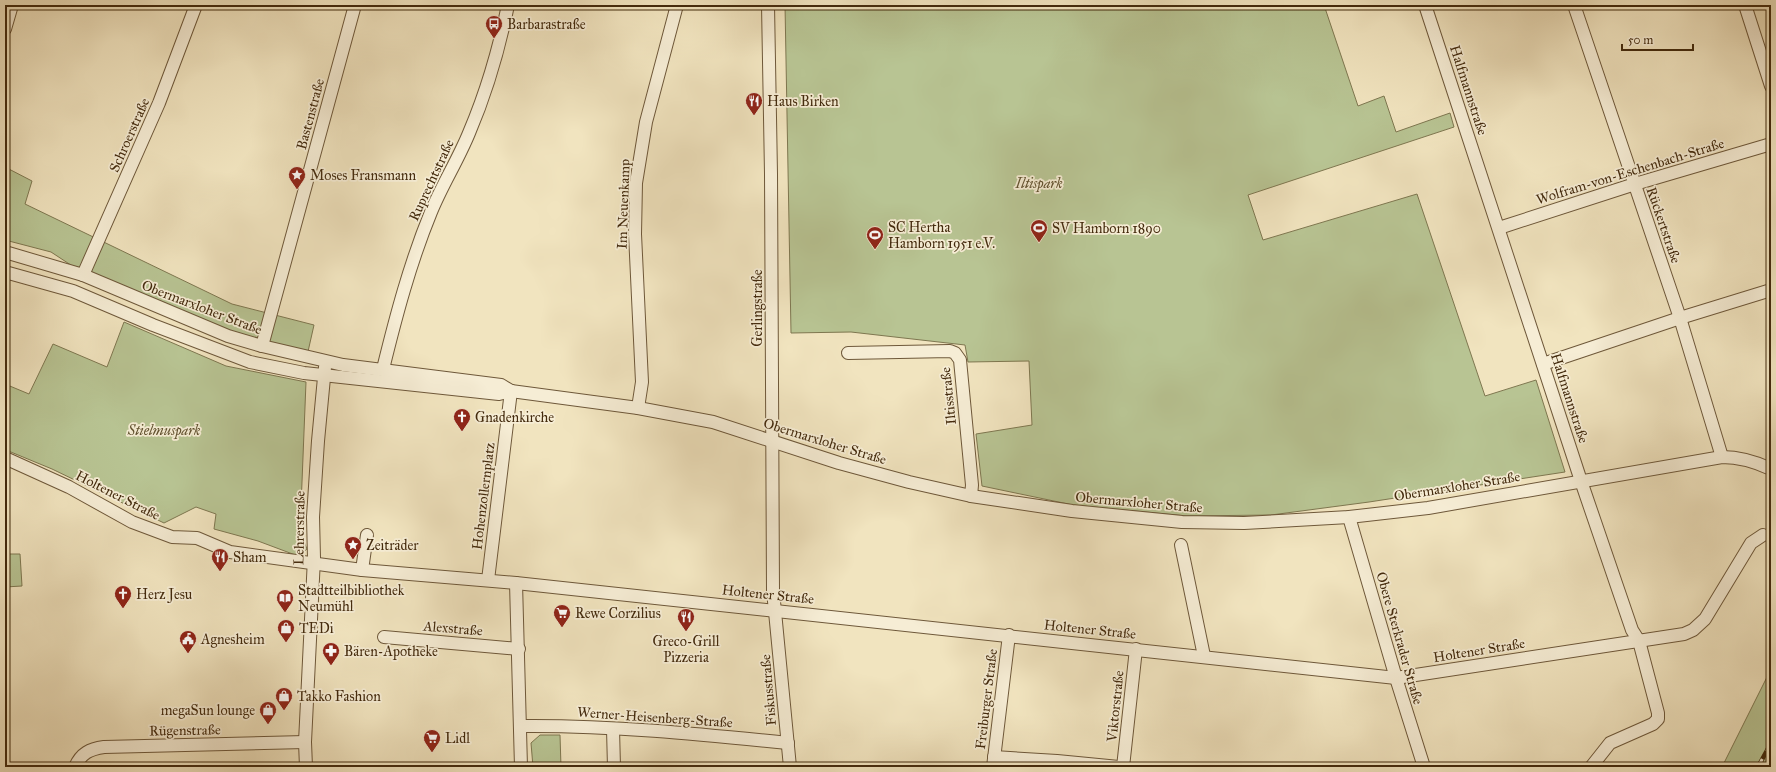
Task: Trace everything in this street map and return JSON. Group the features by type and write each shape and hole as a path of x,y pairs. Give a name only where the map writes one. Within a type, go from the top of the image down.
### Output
{"street":[{"path":"5,29 12,5"},
{"name":"Schroerstraße","path":"83,274 159,103 196,5"},
{"name":"Bastenstraße","path":"262,346 355,5"},
{"name":"Ruprechtstraße","path":"383,369 413,260 431,212 469,134 485,93 498,53 508,5"},
{"name":"Im Neuenkamp","path":"638,408 642,382 635,234 636,183 646,122 677,5"},
{"name":"Gerlingstraße","path":"768,5 775,610"},
{"name":"Halfmannstraße","path":"1425,5 1581,481 1632,630 1639,641 1658,713 1658,719 1653,724 1610,744 1591,767"},
{"name":"Rückertstraße","path":"1574,5 1680,318 1722,457"},
{"path":"1745,5 1771,86"},
{"name":"Wolfram-von-Eschenbach-Straße","path":"1499,228 1635,184 1771,144"},
{"name":"Obermarxloher Straße","path":"5,252 83,274 221,333 262,346 326,362 501,386 510,391 638,408 713,422 886,476 971,496 1072,512 1182,522 1244,523 1350,517 1428,508 1722,457 1736,457 1753,460 1771,469"},
{"name":"Obermarxloher Straße","path":"5,272 73,291 194,341 250,362 324,375 499,394 510,391"},
{"path":"1543,364 1680,318 1771,290"},
{"name":"Iltisstraße","path":"848,352 950,351 956,353 960,360 972,485 971,496"},
{"name":"Lehrerstraße","path":"306,767 305,742 314,564 313,517 318,441 326,362"},
{"name":"Hohenzollernplatz","path":"488,580 510,391"},
{"name":"Holtener Straße","path":"5,458 69,487 106,509 132,522 172,537 197,538 230,552 362,570 488,580 1204,656 1396,678 1684,634 1700,625 1705,619 1751,543 1763,536"},
{"name":"Obere Sterkrader Straße","path":"1350,517 1396,678 1424,767"},
{"path":"362,570 367,534"},
{"path":"1180,544 1204,656"},
{"path":"516,583 519,649 521,767"},
{"name":"Fiskusstraße","path":"775,610 790,767"},
{"name":"Freiburger Straße","path":"994,762 1009,636"},
{"name":"Alexstraße","path":"384,637 519,649"},
{"name":"Viktorstraße","path":"1123,767 1136,649"},
{"name":"Werner-Heisenberg-Straße","path":"520,726 554,725 671,732 788,743"},
{"path":"613,729 614,767"},
{"name":"Rügenstraße","path":"75,767 81,756 91,748 305,742"},
{"path":"1601,754 1605,767"},
{"path":"994,762 1057,761 1119,767"}],"green space":[{"name":"Iltispark","path":"785,5 1324,5 1358,106 1384,96 1396,132 1450,113 1454,127 1248,195 1263,240 1417,194 1485,396 1536,380 1565,472 1369,502 1271,515 1187,516 1073,505 982,486 976,434 1032,425 1029,361 968,362 965,345 851,332 791,333"},
{"path":"5,167 32,181 25,204 232,304 314,325 307,356 261,344 83,273 51,252 5,240"},
{"name":"Stielmuspark","path":"124,322 226,366 306,382 300,532 307,549 298,556 258,541 214,529 216,514 196,507 164,523 52,469 6,450 5,384 29,394 53,344 107,367"},
{"path":"5,554 20,554 22,586 5,587"},
{"path":"1771,669 1771,767 1722,767"},
{"path":"540,735 560,735 561,767 533,767 531,743"}],"railway":[{"path":"1758,767 1771,743"}],"place":[{"name":"Barbarastraße","path":"494,39"},
{"name":"Haus Birken","path":"754,116"},
{"name":"Moses Fransmann","path":"297,190"},
{"name":"SV Hamborn 1890","path":"1039,243"},
{"name":"SC Hertha Hamborn 1951 e.V.","path":"875,250"},
{"name":"Gnadenkirche","path":"462,432"},
{"name":"Zeiträder","path":"353,560"},
{"name":"Sham","path":"220,572"},
{"name":"Herz Jesu","path":"123,609"},
{"name":"Stadtteilbibliothek Neumühl","path":"285,613"},
{"name":"Rewe Corzilius","path":"562,628"},
{"name":"Greco-Grill Pizzeria","path":"686,632"},
{"name":"TEDi","path":"286,643"},
{"name":"Agnesheim","path":"188,654"},
{"name":"Bären-Apotheke","path":"331,666"},
{"name":"Takko Fashion","path":"284,711"},
{"name":"megaSun lounge","path":"268,725"},
{"name":"Lidl","path":"432,753"}]}
